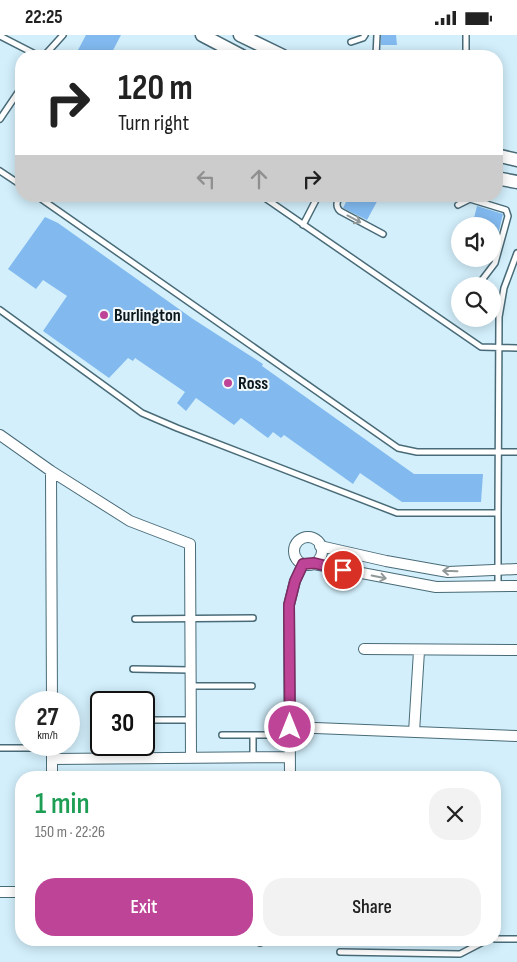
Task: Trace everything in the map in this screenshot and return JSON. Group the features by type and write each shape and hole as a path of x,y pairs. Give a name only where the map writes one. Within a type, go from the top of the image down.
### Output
{"street":[{"path":"202,35 231,50"},
{"path":"240,35 271,50"},
{"path":"503,157 517,160"},
{"path":"503,179 517,182"},
{"path":"0,435 51,471 130,521 190,544 190,758"},
{"path":"51,471 52,691"},
{"path":"303,564 295,556 294,551 301,539 310,538 314,539 320,546 448,572 517,569"},
{"path":"314,563 320,558 320,546"},
{"path":"357,573 362,556"},
{"path":"303,564 314,563 357,573 436,587 517,586"},
{"path":"290,771 289,605 295,581 303,564"},
{"path":"364,649 420,651 517,650"},
{"path":"414,732 420,651"},
{"path":"290,727 517,736"},
{"path":"52,771 52,759 290,757"},
{"path":"0,892 15,892"}],"lane":[{"path":"49,50 63,35"},
{"path":"351,42 363,38 365,35"},
{"path":"376,35 376,50"},
{"path":"466,35 466,50"},
{"path":"0,36 27,50"},
{"path":"0,119 15,97"},
{"path":"0,171 15,181"},
{"path":"46,202 398,448 417,452 517,452"},
{"path":"270,202 482,347 517,348"},
{"path":"303,225 315,202"},
{"path":"337,202 337,208 340,211 383,234"},
{"path":"458,205 464,202"},
{"path":"480,202 506,210 508,215 494,263 484,277"},
{"path":"498,586 499,317 504,288 517,253"},
{"path":"0,310 142,413 177,428 397,513 498,513"},
{"path":"135,619 253,618"},
{"path":"133,669 190,670"},
{"path":"190,686 252,686"},
{"path":"155,720 190,721"},
{"path":"222,735 268,735"},
{"path":"253,735 253,758"},
{"path":"0,748 15,748"},
{"path":"501,939 517,939"},
{"path":"340,953 460,954 475,946"}],"building":[{"path":"86,35 121,35 113,50 78,50"},
{"path":"381,35 396,35 397,45 381,45"},
{"path":"346,202 377,202 367,220 343,208"},
{"path":"477,206 503,214 501,222 501,217 474,217"},
{"path":"45,217 58,223 193,319 263,364 262,366 414,474 483,474 481,502 402,502 360,473 353,484 284,435 281,438 273,432 268,438 241,418 234,425 196,398 186,411 177,403 185,392 135,358 133,361 128,358 109,378 43,331 67,296 43,280 36,289 8,269"}],"place":[{"name":"Burlington","path":"104,315"},
{"name":"Ross","path":"228,383"}],"route":[{"path":"290,727 289,605 295,581 303,564 310,565 314,563 343,570"}]}
